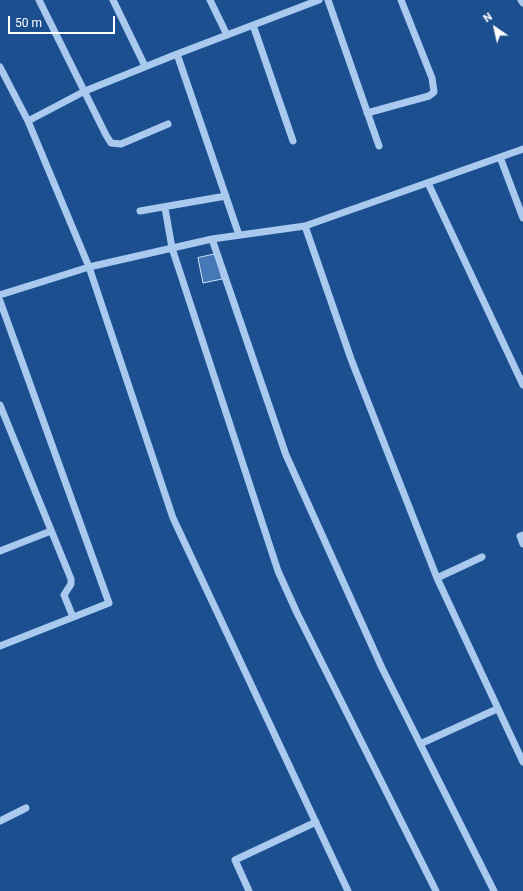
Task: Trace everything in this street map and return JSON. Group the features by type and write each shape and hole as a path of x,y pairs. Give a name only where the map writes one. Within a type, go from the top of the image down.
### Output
{"street":[{"path":"39,0 111,143 115,144 168,124"},
{"path":"113,0 146,66"},
{"path":"210,0 227,35"},
{"path":"28,121 85,91 319,0"},
{"path":"328,0 379,146"},
{"path":"367,113 429,96 434,92 432,78 401,0"},
{"path":"253,25 293,141"},
{"path":"177,54 239,235"},
{"path":"0,66 28,121 89,267 173,518 348,891"},
{"path":"0,295 89,267 172,248 212,239 305,226 523,149"},
{"path":"500,157 523,218"},
{"path":"428,183 523,385"},
{"path":"140,211 166,208 226,196"},
{"path":"166,208 172,248 278,571 297,614 436,891"},
{"path":"305,226 351,359 437,578 523,762"},
{"path":"212,239 286,455 382,668 494,891"},
{"path":"0,301 109,603 0,646"},
{"path":"0,405 71,579 71,584 64,596 73,617"},
{"path":"0,552 51,531"},
{"path":"523,535 520,536 523,544"},
{"path":"437,578 482,556"},
{"path":"420,744 497,709"},
{"path":"0,822 26,808"},
{"path":"249,891 235,860 316,822"}],"building":[{"path":"216,254 222,279 203,283 198,258"}]}
